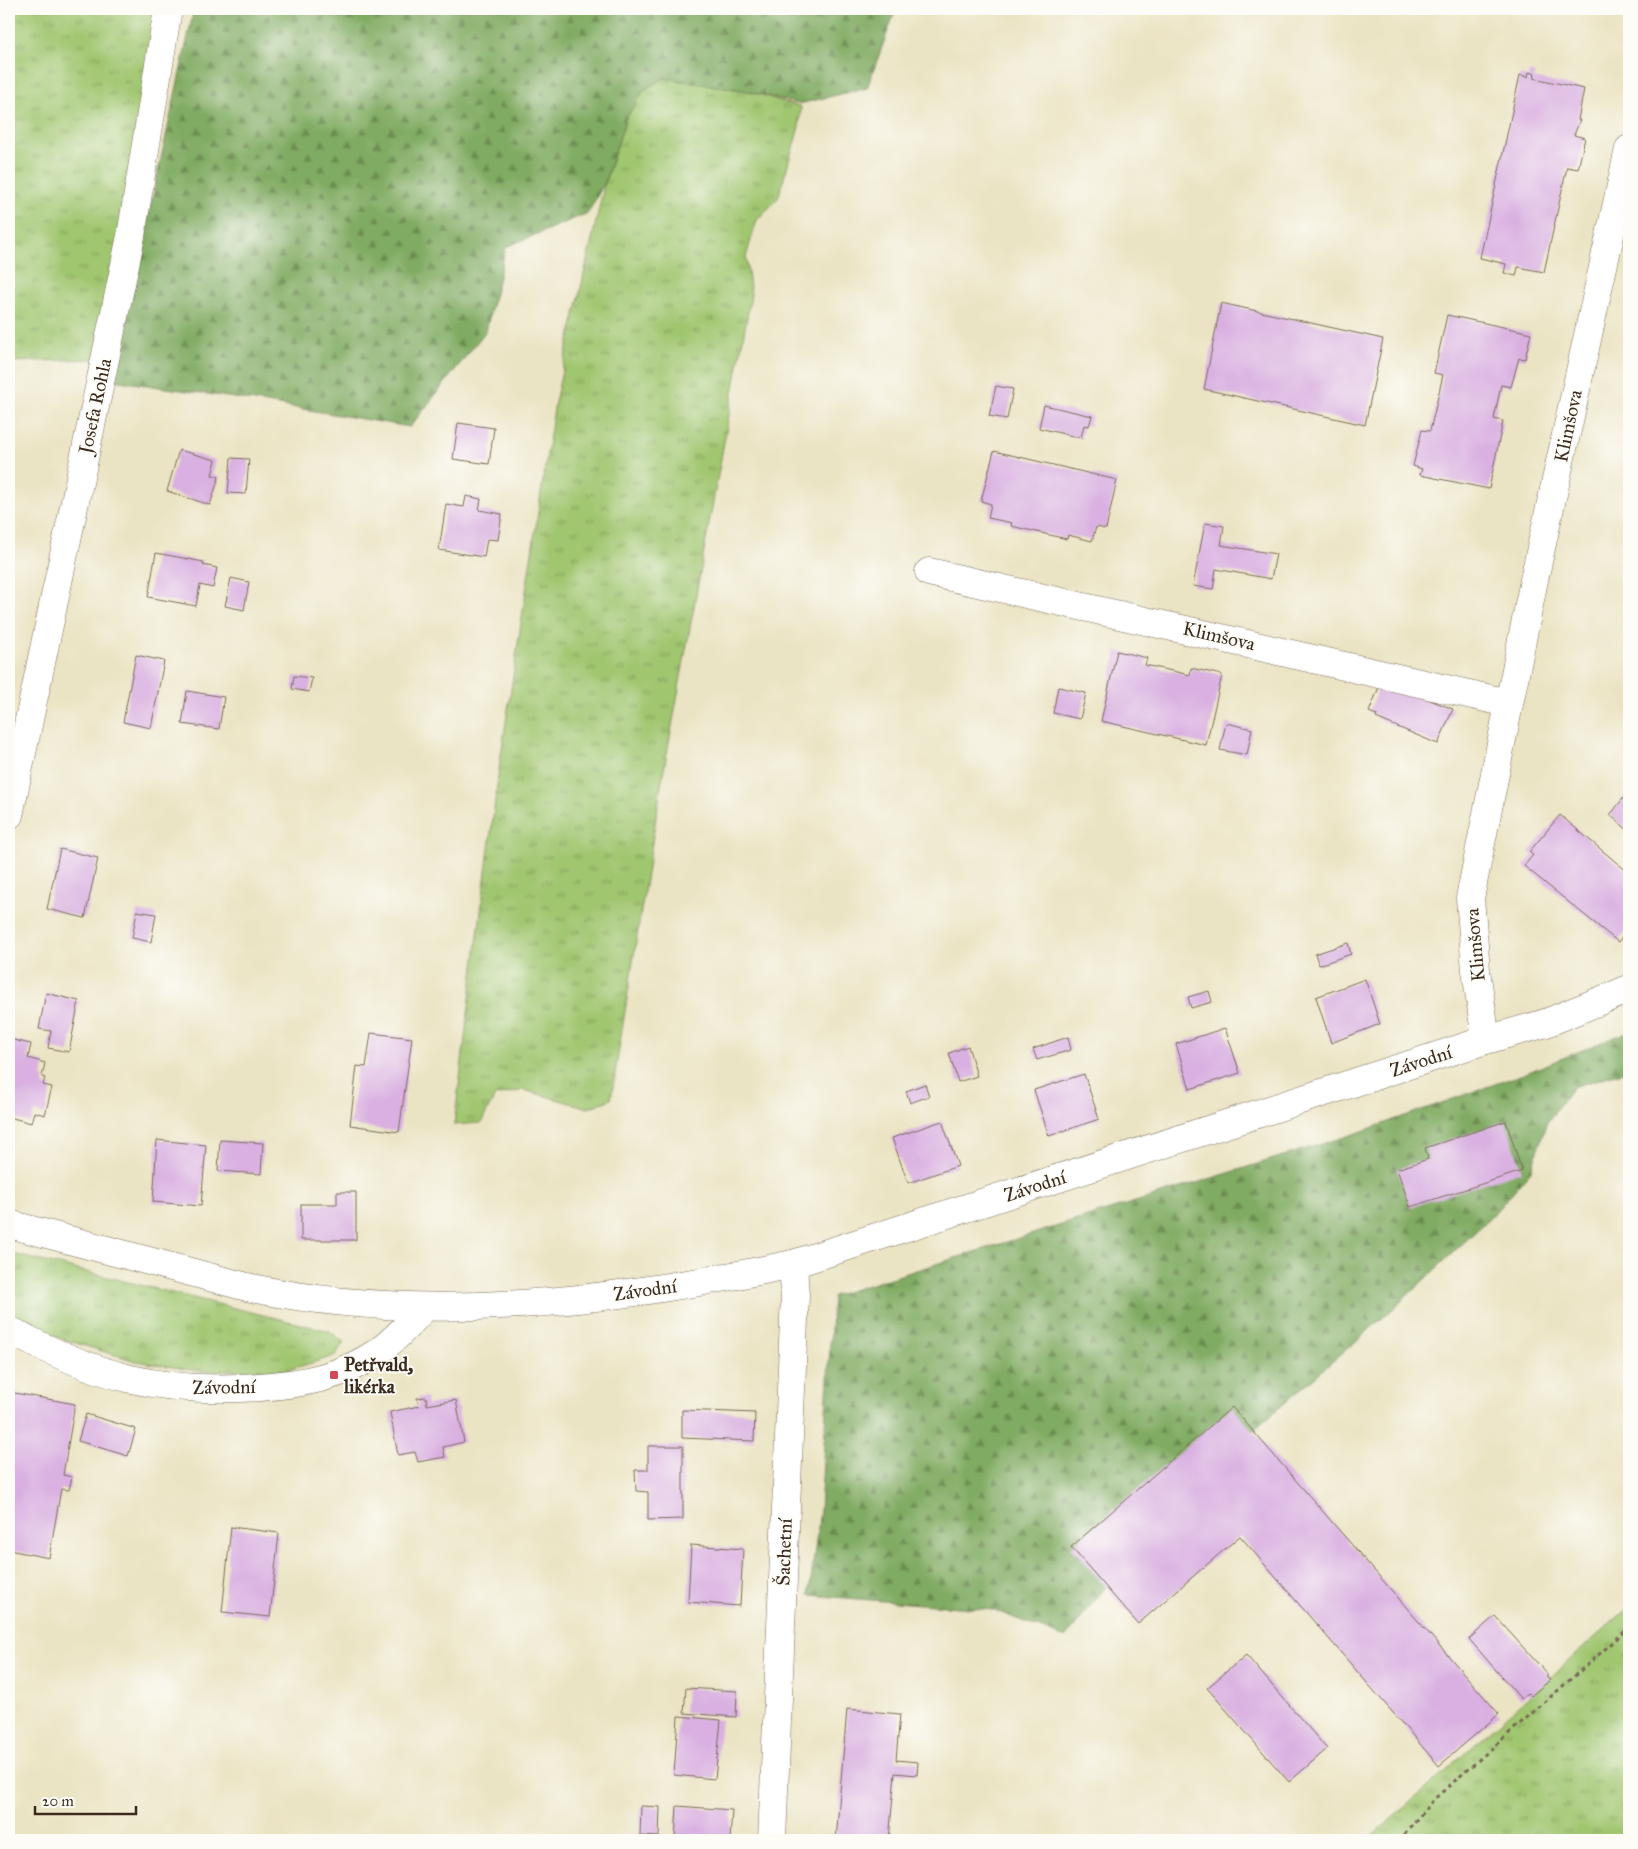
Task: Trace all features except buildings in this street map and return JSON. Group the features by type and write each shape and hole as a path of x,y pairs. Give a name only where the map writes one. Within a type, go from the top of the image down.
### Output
{"street":[{"name":"Josefa Rohla","path":"10,806 131,236 168,9"},
{"name":"Klimšova","path":"1486,1040 1476,970 1470,898 1508,702 1629,150"},
{"name":"Klimšova","path":"929,572 1508,702"},
{"name":"Závodní","path":"9,1224 141,1260 287,1295 356,1304 425,1308 518,1304 674,1287 793,1264 1486,1040 1546,1023 1629,988"},
{"name":"Šachetní","path":"772,1840 795,1295 793,1264"},
{"name":"Závodní","path":"9,1330 73,1362 120,1377 173,1387 234,1389 290,1385 334,1375 378,1353 398,1336 425,1308"}],"path":[{"path":"1399,1840 1433,1800 1629,1628"},
{"path":"1404,1834 1410,1840"}],"green space":[{"path":"9,9 156,9 124,229 95,359 9,362"},
{"path":"194,9 896,9 867,88 799,104 748,91 664,78 644,90 626,118 605,182 588,213 506,247 486,331 410,427 255,401 112,380"},
{"path":"664,78 748,91 801,107 799,127 778,198 757,220 746,257 751,295 661,786 611,1099 588,1108 524,1090 495,1096 481,1123 454,1125 500,761 555,402 605,182 626,118 644,90"},
{"path":"1629,1031 1629,1070 1573,1087 1546,1124 1531,1171 1490,1218 1394,1308 1180,1494 1065,1638 994,1610 809,1595 820,1510 833,1296 1357,1133 1526,1073"},
{"path":"9,1253 329,1331 344,1342 335,1356 288,1370 197,1371 136,1361 62,1339 9,1314"},
{"path":"1629,1607 1629,1840 1368,1840"}],"place":[{"name":"Petřvald, likérka","path":"334,1375"}]}
